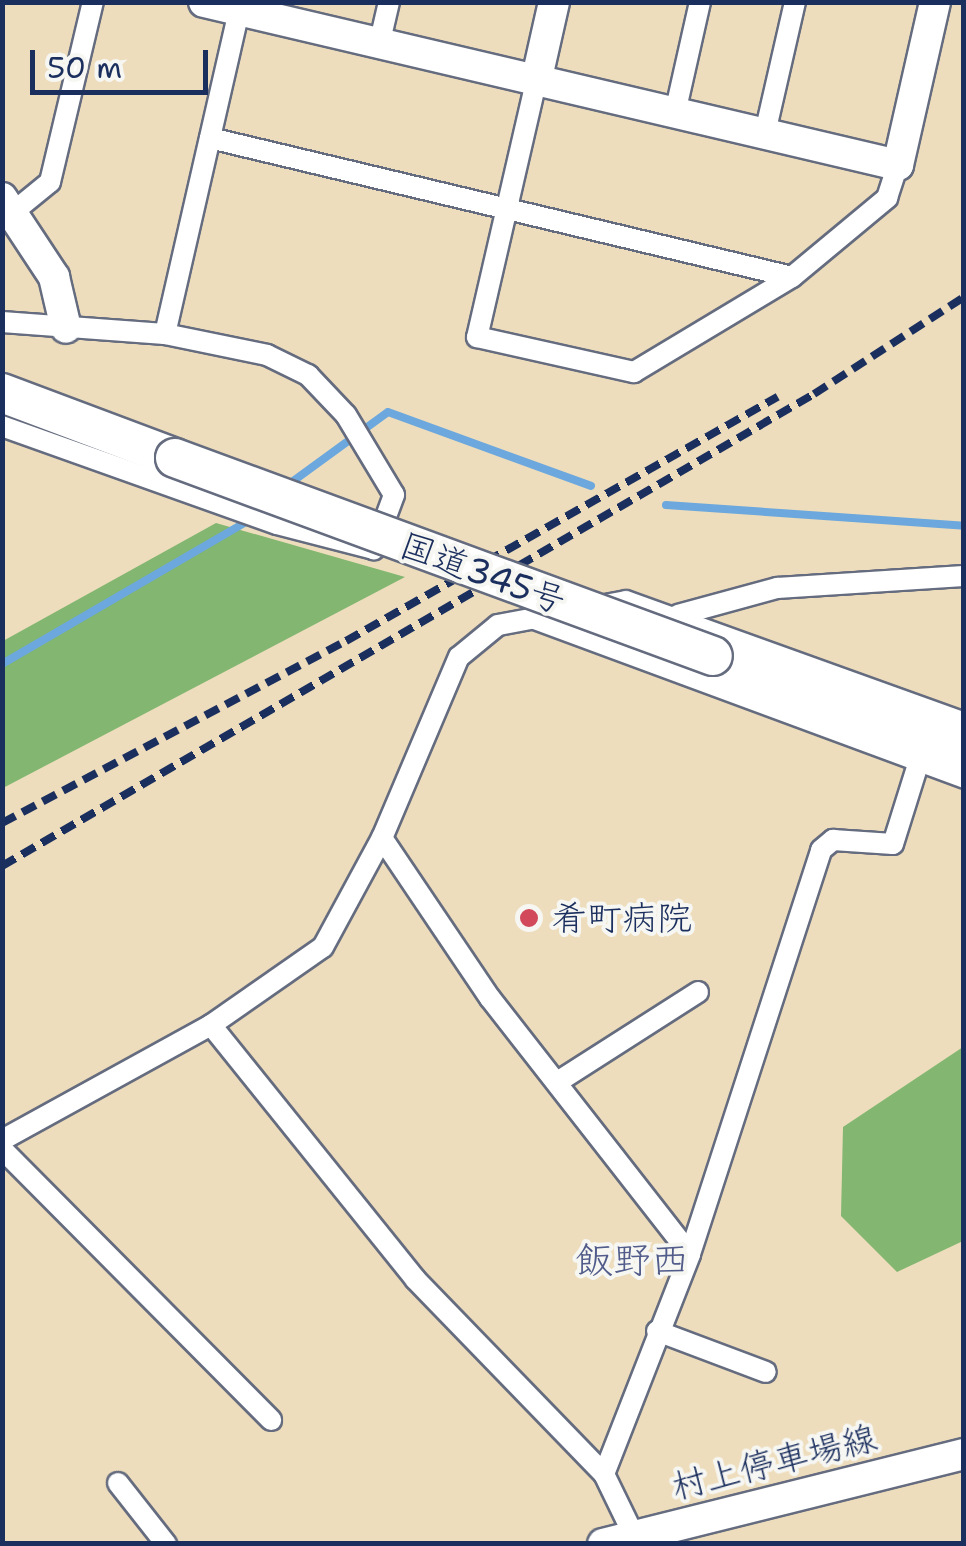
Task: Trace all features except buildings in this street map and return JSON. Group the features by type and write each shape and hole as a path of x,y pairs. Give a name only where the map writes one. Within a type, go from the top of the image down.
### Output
{"highway":[{"name":"国道345号","path":"2,393 964,750"}],"street":[{"path":"66,328 54,277 7,206 50,182 93,2"},
{"path":"204,2 240,6 379,45 898,166"},
{"path":"379,45 389,2"},
{"path":"554,2 476,336 634,372 792,277 887,198 898,166 935,2"},
{"path":"675,113 700,2"},
{"path":"765,133 794,2"},
{"path":"165,334 240,6"},
{"path":"210,138 792,277"},
{"path":"2,322 165,334 267,355 308,375 346,415 394,495 374,550 276,524 2,426"},
{"path":"678,615 777,588 964,576"},
{"path":"2,1140 211,1025 323,947 382,838 458,657 498,626 626,601 678,615 964,722"},
{"path":"534,618 964,778"},
{"path":"604,1474 690,1254 822,850 833,840 892,844 918,761"},
{"path":"382,838 490,998 559,1081 690,1254"},
{"path":"559,1081 698,992"},
{"path":"211,1025 416,1279 604,1474 624,1541"},
{"path":"2,1149 271,1420"},
{"path":"657,1331 766,1372"},
{"name":"村上停車場線","path":"624,1541 964,1454"},
{"path":"118,1483 166,1544"}],"green space":[{"path":"216,523 405,577 3,788 3,641"},
{"path":"963,1047 963,1241 897,1272 841,1216 843,1127"}],"waterway":[{"path":"285,487 388,412 591,486"},
{"path":"666,505 964,526"},
{"path":"2,664 253,518"}],"railway":[{"path":"2,866 814,394 964,297"},
{"path":"2,823 346,641 778,397"}],"place":[{"name":"肴町病院","path":"529,918"}],"district":[{"name":"飯野西","path":"632,1260"}]}
